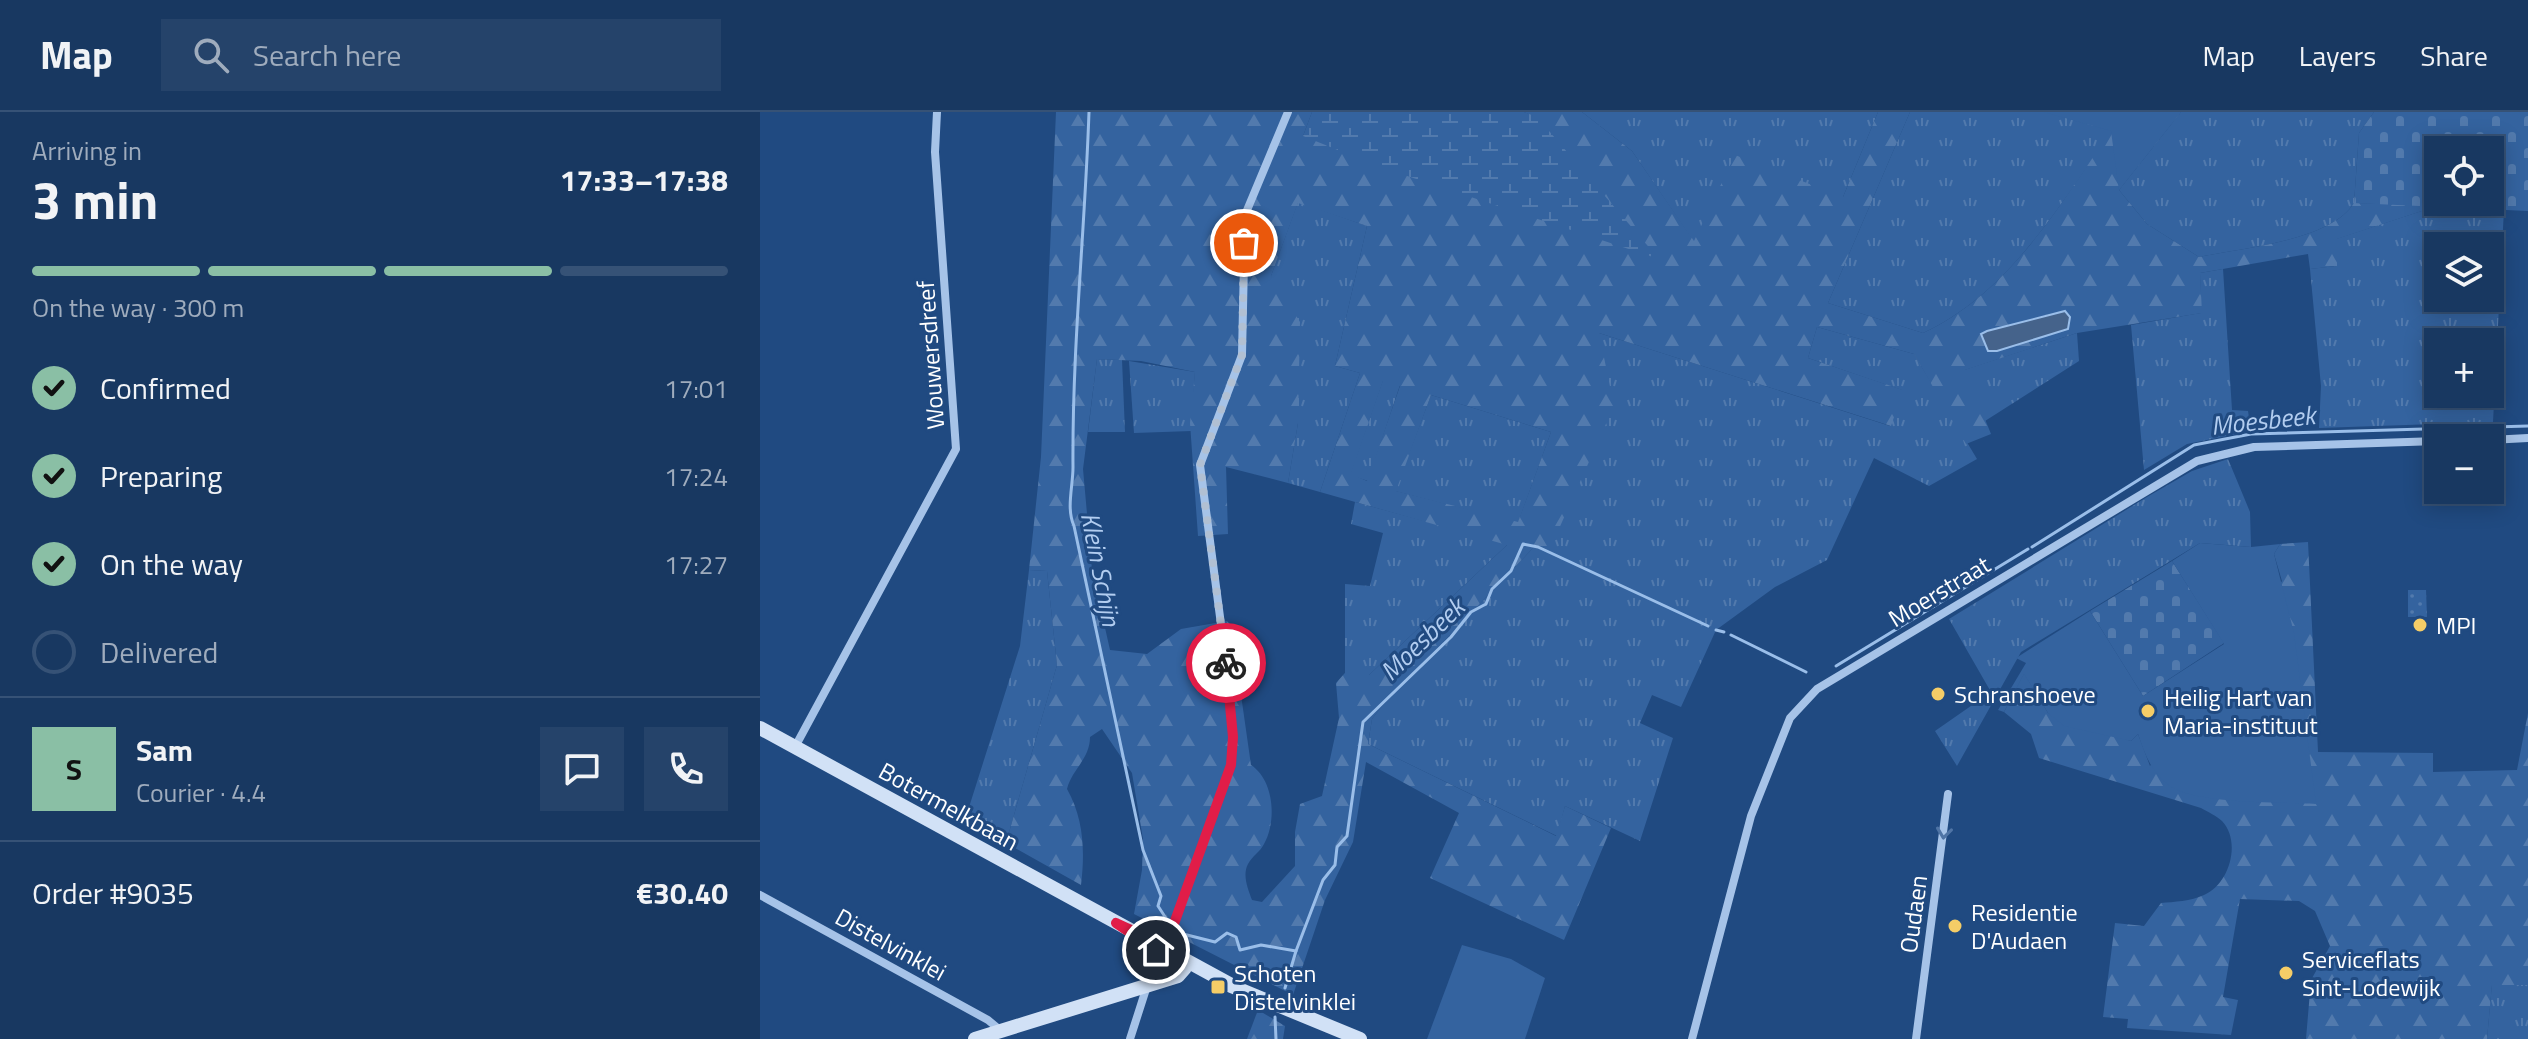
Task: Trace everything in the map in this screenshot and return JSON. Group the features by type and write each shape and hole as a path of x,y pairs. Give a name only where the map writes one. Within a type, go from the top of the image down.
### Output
{"main road":[{"name":"Botermelkbaan","path":"760,728 1233,986"},
{"name":"Botermelkbaan","path":"1164,950 1185,968 1360,1039"},
{"path":"976,1039 1178,976 1185,968"}],"street":[{"name":"Wouwersdreef","path":"795,747 956,449 935,152 937,112"},
{"path":"1164,950 1231,765 1233,737 1227,670 1200,465 1242,355 1245,215 1288,112"},
{"path":"2504,439 2528,438"},
{"name":"Moerstraat","path":"1692,1039 1751,816 1790,718 1817,689 2197,461 2254,447 2424,441"},
{"name":"Oudaen","path":"1916,1039 1948,794"},
{"name":"Distelvinklei","path":"760,895 988,1020 1000,1030"},
{"path":"1130,1039 1147,986"}],"green space":[{"path":"1056,112 1312,112 1303,136 1537,118 1524,112 1582,112 1632,151 1694,241 1735,155 1843,197 1878,112 1910,112 1828,303 1923,333 1954,316 1981,295 2030,245 2111,131 2087,124 2181,112 2119,190 2147,224 2199,257 2306,234 2342,216 2354,203 2424,205 2424,210 2337,239 2337,266 2310,269 2308,254 2200,273 2202,313 2077,333 1965,370 1991,434 1966,444 1914,354 1817,327 1808,358 1903,390 1891,426 1599,333 1614,406 1549,551 1536,545 1382,706 1372,719 1368,744 1556,836 1565,806 1611,828 1564,940 1430,878 1459,813 1366,762 1353,842 1325,900 1293,995 1134,914 1142,870 1143,839 1132,773 1102,729 1090,737 1087,752 1067,789 1077,812 1082,836 1081,885 1006,843 1057,665 1047,571 1029,570 1041,457","holes":["1298,203 1367,226 1335,366 1360,373 1320,492 1507,545 1369,675 1352,665 1336,683 1339,718 1322,796 1300,804 1295,832 1295,866 1262,902 1252,900 1246,882 1246,868 1268,835 1272,813 1265,780 1251,765 1241,695 1238,633 1227,621 1181,629 1147,654 1110,650 1092,570 1083,469 1097,359 1141,361 1195,372 1190,423 1198,536 1228,534 1226,467 1288,483 1298,423 1300,322 1271,276","1383,381 1400,386 1367,481 1351,474","1431,395 1551,432 1518,522 1396,491"]},
{"path":"1312,112 1524,112 1537,117 1659,259 1380,167 1303,136"},
{"path":"1582,112 1878,112 1843,197 1694,242 1632,151"},
{"path":"1910,112 2091,112 2112,131 2052,217 2007,271 1954,316 1923,333 1828,303"},
{"path":"2044,112 2181,112 2119,190 2111,131"},
{"path":"2181,112 2374,112 2359,133 2354,203 2342,216 2306,234 2199,257 2147,224 2119,190"},
{"path":"2374,112 2528,112 2528,211 2504,210 2504,136 2424,136 2424,206 2354,203 2359,133"},
{"path":"1298,202 1367,226 1335,366 1360,373 1320,492 1288,483 1298,423 1271,276"},
{"path":"2424,210 2424,216 2504,216 2503,232 2424,232 2424,312 2499,312 2498,328 2424,328 2424,408 2494,408 2493,422 2319,428 2321,386 2310,269 2336,266 2336,239"},
{"path":"2223,269 2232,410 2248,411 2251,431 2187,444 2144,470 2131,325 2201,313 2200,273"},
{"path":"1817,327 1914,354 1977,459 1929,486 1874,458 1827,560 1775,587 1716,630 1681,707 1652,695 1640,723 1673,738 1640,841 1565,806 1557,836 1368,744 1372,719 1382,706 1536,545 1549,551 1599,333 1890,426 1902,390 1808,358"},
{"path":"2077,333 2079,361 1985,421 1964,370"},
{"path":"1097,359 1122,360 1125,432 1088,432"},
{"path":"1129,361 1195,372 1191,431 1134,433"},
{"path":"1383,380 1400,385 1368,481 1350,475"},
{"path":"1431,395 1551,432 1518,523 1395,491"},
{"path":"2228,459 2250,512 2251,547 2200,543 2021,652 1957,766 1935,731 1991,692 1949,619 2192,471"},
{"path":"1355,502 1508,544 1369,675 1345,674 1345,584 1370,586 1383,533 1351,524"},
{"path":"2308,542 2318,752 2433,753 2433,772 2517,770 2528,713 2528,985 2492,985 2487,1039 2306,1039 2311,980 2330,946 2315,911 2299,901 2240,899 2223,997 2238,1000 2231,1035 2127,1028 2128,1019 2103,1017 2115,923 2144,926 2161,903 2194,899 2213,890 2230,862 2232,851 2228,830 2220,819 2201,808 2039,758 2031,734 2004,712 2024,673 2048,713 2131,741 2138,734 2150,766 2282,581 2274,554 2280,544"},
{"path":"2200,543 2251,547 2280,544 2274,554 2294,633 2316,804 2218,799 2182,792 2163,781 2153,769 2138,734 2131,741 2064,726 2048,713 2024,674 2004,712 1998,710 2026,663 2016,658 2090,611 2143,696 2224,644 2172,561"},
{"path":"2172,561 2224,643 2143,696 2090,611"},
{"path":"1029,570 1047,571 1057,665 1006,843 965,820 1020,646"},
{"path":"2408,590 2426,590 2427,617 2408,617"},
{"path":"1462,945 1511,959 1545,978 1525,1039 1427,1039"},
{"path":"2492,984 2528,985 2528,1039 2487,1039"},
{"path":"1258,1010 1285,1026 1283,1039 1247,1039"}],"shaded area":[{"path":"2065,311 2070,317 2068,329 1997,351 1988,351 1981,334 1987,331"}],"waterway":[{"name":"Klein Schijn","path":"1089,112 1070,512 1143,850 1161,896 1158,906 1171,926"},
{"name":"Moesbeek","path":"2032,547 2194,445 2251,434 2528,426"},
{"name":"Moesbeek","path":"1296,951 1323,880 1335,865 1337,847 1347,836 1363,722 1451,637 1471,612 1486,604 1492,589 1511,571 1523,544 1538,547 1708,626"},
{"name":"Moesbeek","path":"1836,666 2028,549"},
{"name":"Moesbeek","path":"1716,630 1724,632"},
{"name":"Moesbeek","path":"1731,635 1806,672"},
{"name":"Klein Schijn","path":"1175,932 1215,942 1227,933 1236,937 1240,950 1261,945 1296,951 1285,988"},
{"name":"Klein Schijn","path":"1275,1017 1276,1039"}],"way so far":[{"path":"1226,663 1200,465 1242,355 1244,243"}],"place":[{"name":"MPI","path":"2420,625"},
{"name":"Schranshoeve","path":"1938,694"},
{"name":"Heilig Hart van Maria-instituut","path":"2148,711"},
{"name":"Residentie D'Audaen","path":"1955,926"},
{"name":"Serviceflats Sint-Lodewijk","path":"2286,973"},
{"name":"Schoten Distelvinklei","path":"1218,987"}],"route":[{"path":"1156,950 1116,923 1166,946 1231,765 1233,737 1226,663"}]}
